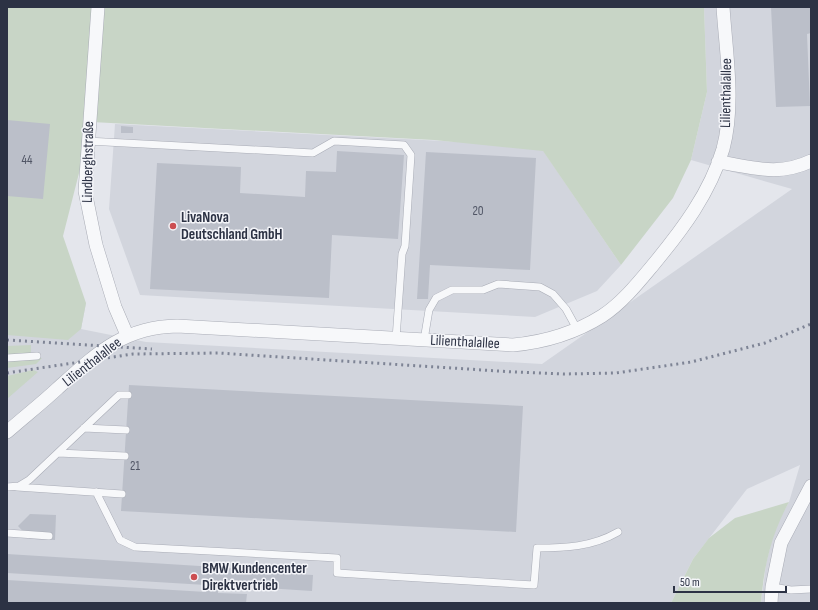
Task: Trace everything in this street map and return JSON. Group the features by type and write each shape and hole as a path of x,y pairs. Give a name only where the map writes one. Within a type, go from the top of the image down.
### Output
{"street":[{"name":"Lindberghstraße","path":"98,7 87,141 85,191 87,206 106,277 127,335"},
{"name":"Lilienthalallee","path":"7,432 107,346 127,335 151,328 177,326 513,345 545,340 577,329 606,313 634,288 674,241 710,185 725,135 729,97 723,7"},
{"path":"718,162 776,171 790,169 811,161"},
{"path":"771,603 772,587 781,543 811,486"}],"lane":[{"path":"87,141 313,153 334,141 404,145 411,155 405,246 402,254 396,339"},
{"path":"424,340 429,310 436,298 452,290 483,290 498,284 540,287 546,290 553,294 566,309 577,329"},
{"path":"7,358 37,356"},
{"path":"7,487 19,486 29,480 119,395 128,395"},
{"path":"84,428 126,430"},
{"path":"58,453 125,456"},
{"path":"7,487 122,494"},
{"path":"96,492 120,540 135,547 337,558 337,573 534,585 537,548 584,546 609,538 618,532"},
{"path":"7,533 49,536"},
{"path":"772,587 791,590 811,589"}],"shaded area":[{"path":"704,7 811,7 811,603 761,603 766,564 772,539 777,523 789,502 800,465 747,489 693,559 671,603 7,603 7,277 86,303 81,329 146,342 542,364 792,189 691,160 707,92"},
{"path":"115,124 540,146 621,265 597,291 535,317 140,295 109,209"}],"green space":[{"path":"7,7 704,7 707,92 691,160 673,198 621,265 543,151 434,140 92,122 63,236 86,303 81,329 68,340 7,335"},
{"path":"31,345 31,354 7,355 7,346"},
{"path":"42,358 36,364 7,368 7,360"},
{"path":"33,370 38,372 7,399 7,376"},
{"path":"789,502 777,526 769,551 761,603 671,603 693,559 709,538 735,518"}],"building":[{"path":"771,7 811,7 811,33 807,34 810,106 776,107"},
{"path":"7,120 50,124 43,199 7,196"},
{"path":"121,126 133,127 133,133 121,133"},
{"path":"337,151 404,155 398,239 332,235 329,298 150,289 157,163 241,167 240,193 305,197 306,171 336,172"},
{"path":"426,152 536,158 530,270 430,265 428,299 417,299"},
{"path":"129,385 523,406 516,532 121,511"},
{"path":"30,514 56,515 55,540 30,539 18,526"},
{"name":"BMW Kundencenter Direktvertrieb","path":"7,554 262,570 262,564 296,566 296,574 313,575 312,591 218,585 218,593 247,594 246,603 7,603 7,580 206,592 206,585 7,573"}],"railway":[{"path":"7,373 133,354 218,353 514,372 564,374 616,373 691,362 765,343 811,324"},
{"path":"7,340 152,349"}],"place":[{"name":"LivaNova Deutschland GmbH","path":"173,226"},
{"name":"BMW Kundencenter Direktvertrieb","path":"194,577"}]}
